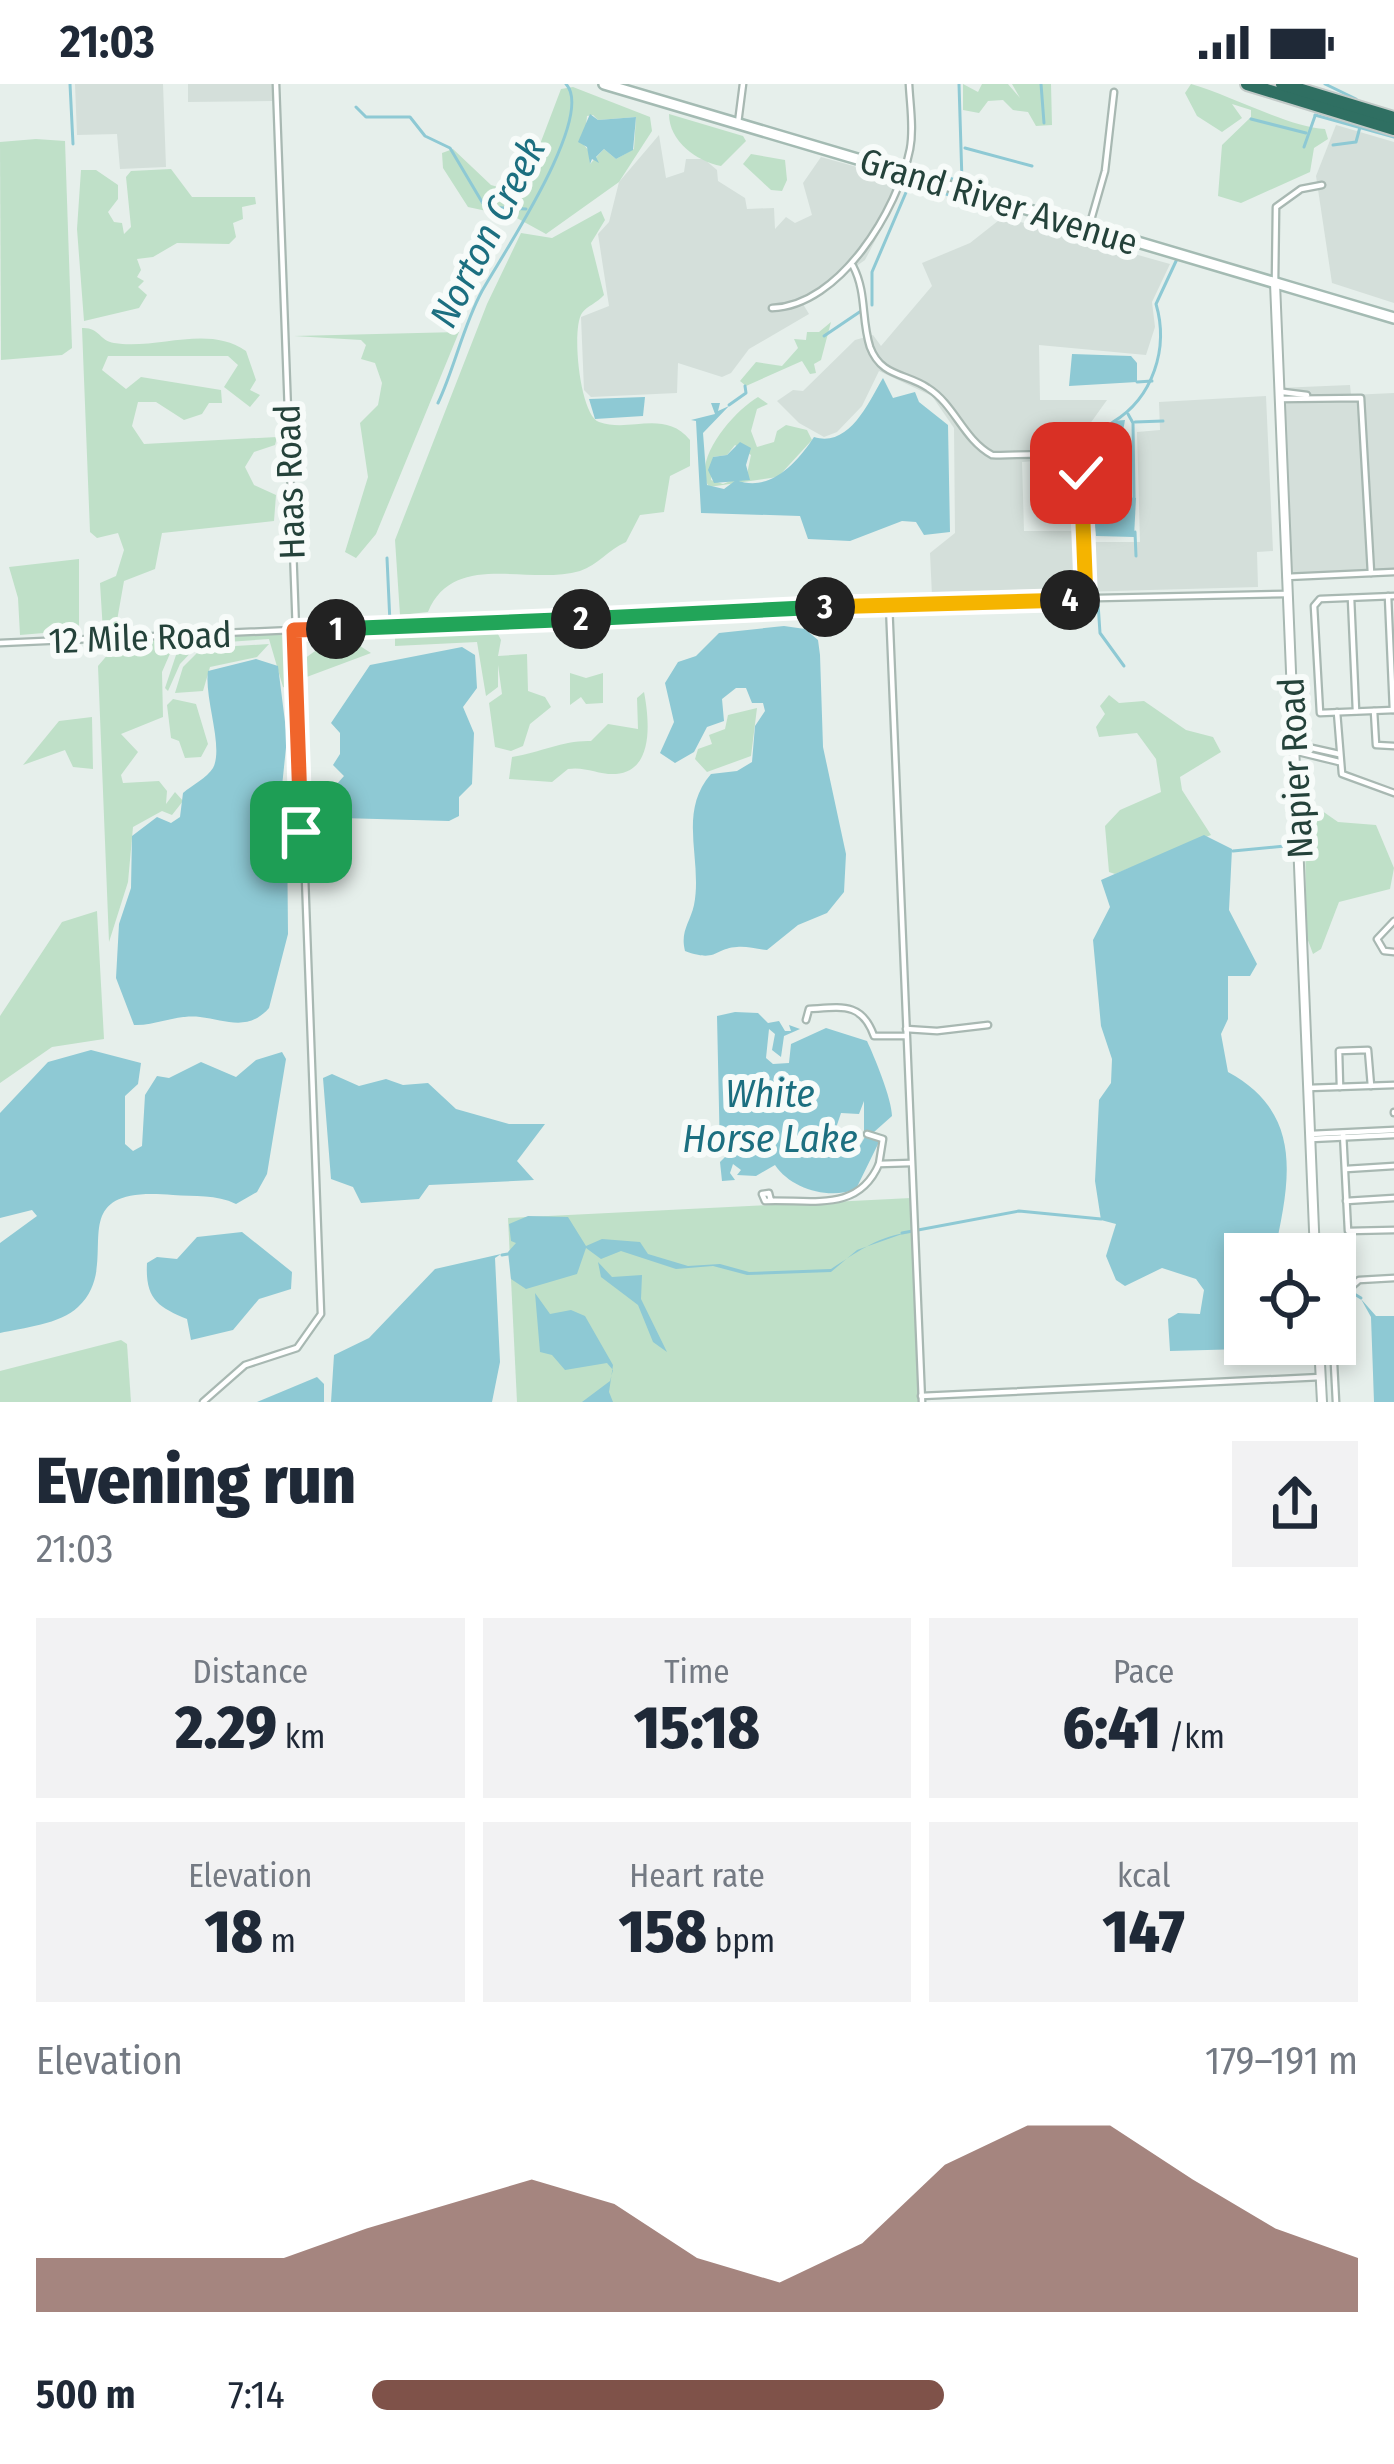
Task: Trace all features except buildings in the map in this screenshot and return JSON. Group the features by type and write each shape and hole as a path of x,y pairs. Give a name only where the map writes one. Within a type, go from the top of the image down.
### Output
{"highway":[{"path":"1247,84 1394,129"},
{"path":"1282,84 1394,118"}],"main road":[{"name":"Grand River Avenue","path":"604,84 1394,319"}],"street":[{"name":"Haas Road","path":"203,1402 241,1367 292,1352 317,1323 321,1239 276,84"},
{"path":"738,123 742,84"},
{"path":"772,308 794,306 854,266 903,172 910,144 909,84"},
{"path":"1089,227 1105,171 1114,92"},
{"path":"1275,283 1276,207 1301,189 1322,185"},
{"path":"854,266 865,290 870,348 888,373 927,386 966,434 992,455 1051,454 1070,460 1081,473 1086,599"},
{"name":"Napier Road","path":"1275,283 1315,1233"},
{"path":"1278,395 1355,395 1363,402 1371,573"},
{"path":"1286,577 1394,572"},
{"name":"12 Mile Road","path":"0,643 889,604 1287,594"},
{"path":"1391,596 1394,710 1320,712 1316,601 1391,596"},
{"path":"1351,598 1356,711"},
{"path":"889,604 921,1399 1321,1377"},
{"path":"1374,711 1376,745 1394,746"},
{"path":"1337,712 1339,758 1345,777 1394,794"},
{"path":"1294,748 1339,758"},
{"path":"1394,921 1382,928 1378,943 1394,952"},
{"path":"806,1020 809,1010 852,1007 866,1016 874,1036 988,1025"},
{"path":"1340,1087 1339,1052 1352,1047 1368,1050 1371,1086"},
{"path":"1308,1088 1394,1084"},
{"path":"1311,1136 1394,1133"},
{"path":"771,1201 859,1196 879,1164 883,1138 867,1134"},
{"path":"1343,1135 1349,1232 1394,1230"},
{"path":"879,1164 911,1163"},
{"path":"1344,1169 1394,1166"},
{"path":"1346,1201 1394,1198"},
{"path":"1356,1283 1394,1278"},
{"path":"1320,1365 1322,1402"},
{"path":"1335,1365 1336,1402"}],"shaded area":[{"path":"75,84 163,84 166,167 120,169 117,134 77,135"},
{"path":"188,84 272,84 272,101 188,102"},
{"path":"1336,125 1394,142 1394,303 1332,283 1316,176"},
{"path":"659,135 666,178 684,172 686,159 704,159 717,170 718,181 745,198 747,209 774,208 775,229 786,217 795,223 812,215 803,183 821,157 904,180 903,187 865,260 803,304 809,314 749,349 731,373 722,377 678,363 677,393 591,397 584,390 581,317 609,306 598,234 609,222 619,182"},
{"path":"1003,217 1170,264 1152,302 1155,327 1146,355 1039,345 1040,400 1107,400 1059,467 1048,460 1022,462 1024,531 1091,531 1092,542 1140,542 1137,432 1160,430 1159,402 1266,396 1273,551 1257,552 1258,587 932,596 930,553 955,533 954,428 932,396 879,371 862,406 837,432 824,437 799,423 777,401 793,390 803,391 855,340 873,335 881,346 932,286 922,263 970,243"},
{"path":"1350,385 1351,395 1394,393 1394,571 1286,577 1278,388"}],"green space":[{"path":"963,84 978,92 982,84 1008,84 1020,98 1012,84 1051,84 1052,125 1036,126 1028,112 1013,110 1003,100 988,101 979,113 963,110"},
{"path":"1191,84 1294,123 1325,129 1328,139 1314,148 1310,172 1241,203 1218,196 1222,145 1251,117 1251,110 1232,104 1242,118 1222,132 1197,116 1185,93"},
{"path":"573,87 650,117 652,131 619,182 546,234 515,217 468,207 443,168 442,153 453,149 491,185 515,192 526,181 561,89","holes":["587,116 598,120 636,117 634,149 616,159 604,149 590,164 589,151 580,140 585,136"]},
{"path":"669,114 743,136 746,141 721,166 712,163 679,141"},
{"path":"65,141 72,348 62,355 1,360 0,142"},
{"path":"751,154 785,160 787,180 782,191 771,190 743,164"},
{"path":"171,169 192,197 255,197 256,204 242,207 243,219 233,223 236,237 229,244 177,243 153,257 137,259 141,270 137,277 144,281 138,287 147,295 139,308 84,321 77,229 81,170 96,170 118,185 118,199 108,212 114,222 122,223 124,234 131,227 126,177 131,171"},
{"path":"601,211 605,220 591,243 604,295 582,313 577,336 587,405 599,422 658,424 680,431 690,440 690,466 670,476 664,512 640,515 626,542 586,568 560,575 474,576 440,593 428,612 400,615 395,540 487,304 521,233 552,238"},
{"path":"831,322 821,360 814,364 816,373 810,374 802,361 746,386 740,381 756,362 782,366 798,348 794,339 806,340 807,332 819,332"},
{"path":"82,328 114,343 199,338 231,343 246,351 256,380 250,390 260,395 250,407 224,387 238,365 228,356 108,356 102,370 126,389 141,377 221,390 222,403 209,403 202,414 184,420 156,402 138,402 132,426 144,444 277,437 275,445 254,452 245,467 254,485 276,495 274,521 162,533 155,569 124,581 115,632 103,632 100,583 116,576 124,550 118,533 97,538 90,532"},
{"path":"459,332 376,534 356,558 345,552 368,477 360,423 378,405 382,383 375,363 361,359 366,345 361,340 294,336"},
{"path":"758,397 768,404 757,409 751,431 757,447 774,442 777,431 786,425 807,430 812,440 778,477 709,487 705,476 710,450","holes":["735,445 751,455 747,474 723,484 711,480 713,457 727,455"]},
{"path":"79,559 79,630 20,635 18,598 9,567"},
{"path":"494,626 501,640 498,656 527,654 528,691 545,697 551,707 530,724 523,746 511,751 495,747 489,703 502,694 498,665 498,687 486,696 477,642 395,646 395,629"},
{"path":"342,632 356,632 342,642 344,648 352,651 360,646 371,653 304,678 301,661"},
{"path":"285,633 290,638 289,689 283,687 269,639 199,644 180,664 168,691 165,688 182,637"},
{"path":"172,638 175,642 162,672 163,717 121,734 138,752 121,775 123,783 159,781 167,791 166,804 175,792 183,801 172,815 162,811 133,827 128,882 109,942 98,666 121,639"},
{"path":"269,644 257,657 210,667 203,691 175,693 183,667 202,648"},
{"path":"570,673 586,678 603,673 603,703 586,704 581,697 570,705"},
{"path":"644,692 646,742 638,764 629,771 610,774 574,768 552,782 509,779 512,757 591,741 608,724 638,729 637,698"},
{"path":"1109,695 1119,703 1144,701 1186,730 1213,737 1221,752 1180,777 1182,790 1211,835 1115,874 1109,872 1105,826 1120,810 1161,792 1156,759 1137,733 1099,737 1096,727 1105,714 1100,706"},
{"path":"173,699 196,704 208,744 201,757 185,758 179,741 171,738 167,705"},
{"path":"757,708 751,756 707,772 695,759 698,749 712,744 709,735 725,729 728,715"},
{"path":"92,717 93,769 73,767 65,750 23,765 59,721"},
{"path":"1305,799 1338,822 1376,825 1394,868 1390,889 1339,902 1321,949 1313,954 1306,935"},
{"path":"97,911 104,1039 52,1047 0,1083 0,1016 62,922"},
{"path":"911,1198 920,1402 517,1402 508,1218"},
{"path":"121,1340 127,1344 131,1402 0,1402 0,1371"}],"water":[{"path":"590,114 598,120 636,117 633,150 616,159 604,149 596,157 599,163 592,159 590,164 587,147 578,142"},
{"path":"1072,354 1131,356 1137,363 1137,382 1069,386"},
{"path":"883,378 893,398 915,392 919,402 948,425 950,532 924,535 916,522 902,521 850,541 808,539 800,516 701,513 696,421 691,420 715,414 711,403 720,403 718,411 729,406 703,433 707,485 724,489 736,480 771,479 791,465 814,437 838,436 865,410"},
{"path":"645,397 643,416 595,419 589,399"},
{"path":"1125,420 1114,483 1096,486 1082,445 1112,421"},
{"path":"740,442 751,448 746,465 750,480 714,483 708,470 713,457 727,455"},
{"path":"1108,495 1136,498 1134,537 1096,536 1092,499"},
{"path":"784,626 805,629 818,640 823,747 846,854 844,892 827,913 798,925 767,950 737,947 710,955 685,951 696,888 695,805 711,774 737,771 752,762 755,726 765,711 763,703 752,703 746,688 736,688 722,699 724,721 707,727 694,752 675,763 660,753 674,722 665,683 678,662 696,656 719,633"},
{"path":"462,647 475,655 477,688 463,707 474,733 472,784 459,797 459,816 449,821 341,818 326,785 336,785 344,776 333,765 340,754 340,733 331,723 370,665"},
{"path":"256,659 278,666 287,738 281,796 287,827 288,934 269,1008 245,1022 191,1017 134,1025 116,978 119,924 131,888 132,836 157,817 171,823 180,817 183,793 213,768 216,748 208,671"},
{"path":"1204,835 1232,849 1229,910 1257,964 1250,976 1228,976 1228,1019 1221,1034 1228,1072 1252,1088 1280,1128 1287,1174 1278,1233 1224,1233 1224,1350 1170,1351 1168,1319 1178,1313 1200,1314 1204,1290 1196,1279 1162,1268 1125,1286 1116,1280 1106,1256 1116,1224 1101,1220 1095,1181 1099,1100 1111,1083 1112,1059 1101,1026 1093,940 1110,907 1101,880"},
{"name":"White Horse Lake","path":"758,1013 768,1023 779,1021 785,1031 791,1031 789,1025 800,1029 784,1036 781,1057 772,1050 775,1034 769,1029 766,1058 773,1064 789,1063 791,1044 826,1028 867,1041 892,1116 874,1132 864,1131 864,1101 859,1114 841,1113 832,1140 835,1157 856,1152 865,1137 880,1140 856,1189 811,1190 775,1165 756,1176 737,1175 741,1170 733,1164 730,1173 735,1180 722,1181 720,1162 731,1151 720,1154 717,1016"},
{"path":"91,1050 141,1063 138,1084 125,1096 125,1144 133,1151 142,1146 145,1095 157,1076 169,1078 201,1062 236,1077 256,1060 282,1052 286,1059 267,1174 257,1192 236,1204 213,1197 173,1195 136,1195 114,1202 103,1214 97,1269 78,1307 52,1321 0,1333 0,1243 37,1216 32,1210 0,1218 0,1113 48,1062"},
{"path":"332,1074 359,1086 386,1079 403,1085 428,1083 456,1109 509,1124 545,1124 517,1161 534,1180 429,1185 419,1199 361,1203 353,1187 331,1179 323,1078"},
{"path":"528,1216 568,1217 586,1246 602,1239 640,1242 648,1254 688,1266 720,1264 749,1272 831,1269 846,1259 831,1272 747,1275 713,1266 676,1269 621,1251 601,1259 586,1248 577,1274 526,1289 511,1279 508,1252 516,1243 511,1241 509,1224"},
{"path":"242,1232 292,1272 291,1289 259,1299 233,1330 191,1340 187,1319 161,1306 151,1293 147,1263 157,1257 177,1259 197,1237"},
{"path":"501,1254 495,1258 500,1362 492,1402 331,1402 334,1355 369,1338 435,1269"},
{"path":"598,1262 612,1277 642,1275 641,1299 667,1352 653,1342 638,1305 601,1277"},
{"path":"535,1293 550,1314 571,1310 585,1316 612,1369 607,1363 565,1370 552,1355 540,1352"},
{"path":"1361,1299 1376,1316 1394,1316 1394,1402 1374,1402 1371,1317"},
{"path":"611,1376 613,1402 582,1402 610,1381"},
{"path":"317,1377 324,1384 324,1402 257,1402"}],"waterway":[{"path":"70,84 73,144"},
{"name":"Norton Creek","path":"438,403 475,304 558,154 572,101 566,84"},
{"path":"914,171 962,181 959,84"},
{"path":"1041,84 1044,123"},
{"path":"1325,84 1356,99"},
{"path":"356,107 366,117 410,117 425,136 450,148 485,207 526,209"},
{"path":"1315,115 1394,137"},
{"path":"1304,147 1315,116"},
{"path":"1251,119 1306,133"},
{"path":"1333,145 1356,142 1360,127"},
{"path":"965,148 1032,166"},
{"path":"872,305 872,272 910,183 992,208"},
{"path":"1113,422 1138,400 1154,371 1160,338 1156,304 1177,259"},
{"path":"824,336 861,311"},
{"path":"1137,382 1152,381"},
{"path":"729,405 746,393 745,386"},
{"path":"1128,414 1133,423 1134,498"},
{"path":"1135,422 1163,421"},
{"path":"1087,541 1086,492 1093,479"},
{"path":"1135,532 1136,556"},
{"name":"Norton Creek","path":"387,558 390,623"},
{"path":"1098,603 1100,633 1124,666"},
{"path":"1233,851 1285,846"},
{"path":"902,1233 1019,1211 1101,1219"},
{"path":"502,1255 508,1254"},
{"path":"1356,1295 1361,1298"}],"route":[{"path":"301,832 294,630 917,602 1086,599 1081,473"}]}
